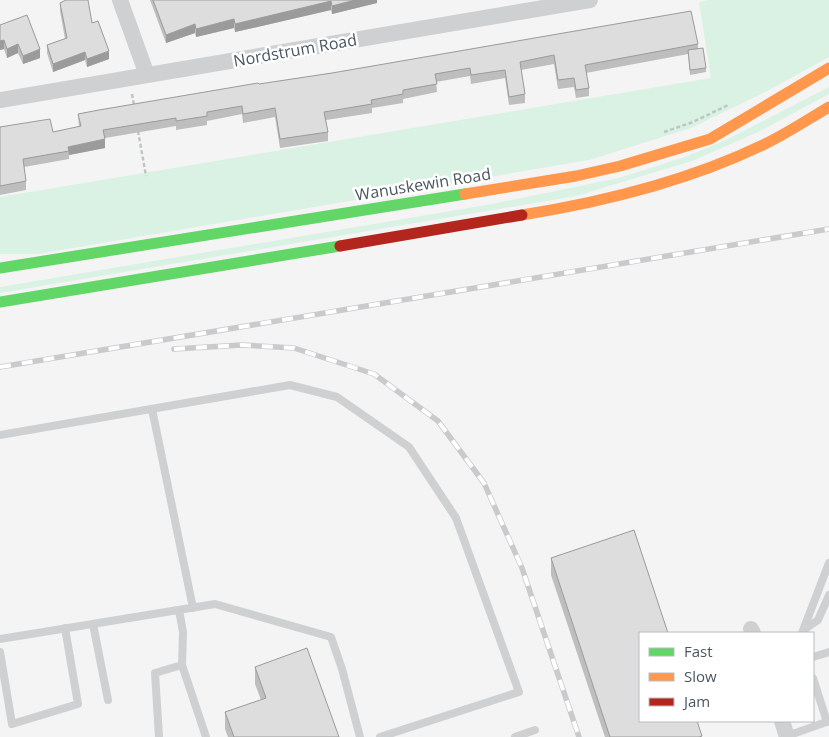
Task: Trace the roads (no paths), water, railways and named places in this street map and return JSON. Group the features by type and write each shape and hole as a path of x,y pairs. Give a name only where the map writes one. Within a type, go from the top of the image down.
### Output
{"main road":[{"name":"Wanuskewin Road","path":"0,268 576,176 620,166 710,139 829,68"},
{"path":"0,302 572,207 643,189 709,168 755,148 829,107"}],"street":[{"path":"120,0 147,75"},
{"name":"Nordstrum Road","path":"0,100 590,0"},
{"path":"782,722 787,737"}],"lane":[{"path":"0,435 290,385 337,397 408,447 456,518 519,692 380,737"},
{"path":"152,409 192,608"},
{"path":"803,631 829,563"},
{"path":"803,631 818,620 829,595"},
{"path":"0,639 215,604 331,637 342,669 360,737"},
{"path":"179,610 183,632 182,665 206,737"},
{"path":"93,624 108,700"},
{"path":"0,652 12,724 78,704 66,628"},
{"path":"814,657 829,652"},
{"path":"159,737 155,673 182,665"},
{"path":"787,737 828,722 814,681"},
{"path":"515,737 535,730"}],"railway":[{"path":"0,367 829,229"},
{"path":"174,349 242,345 294,348 374,374 438,421 484,483 522,568 579,737"}]}
